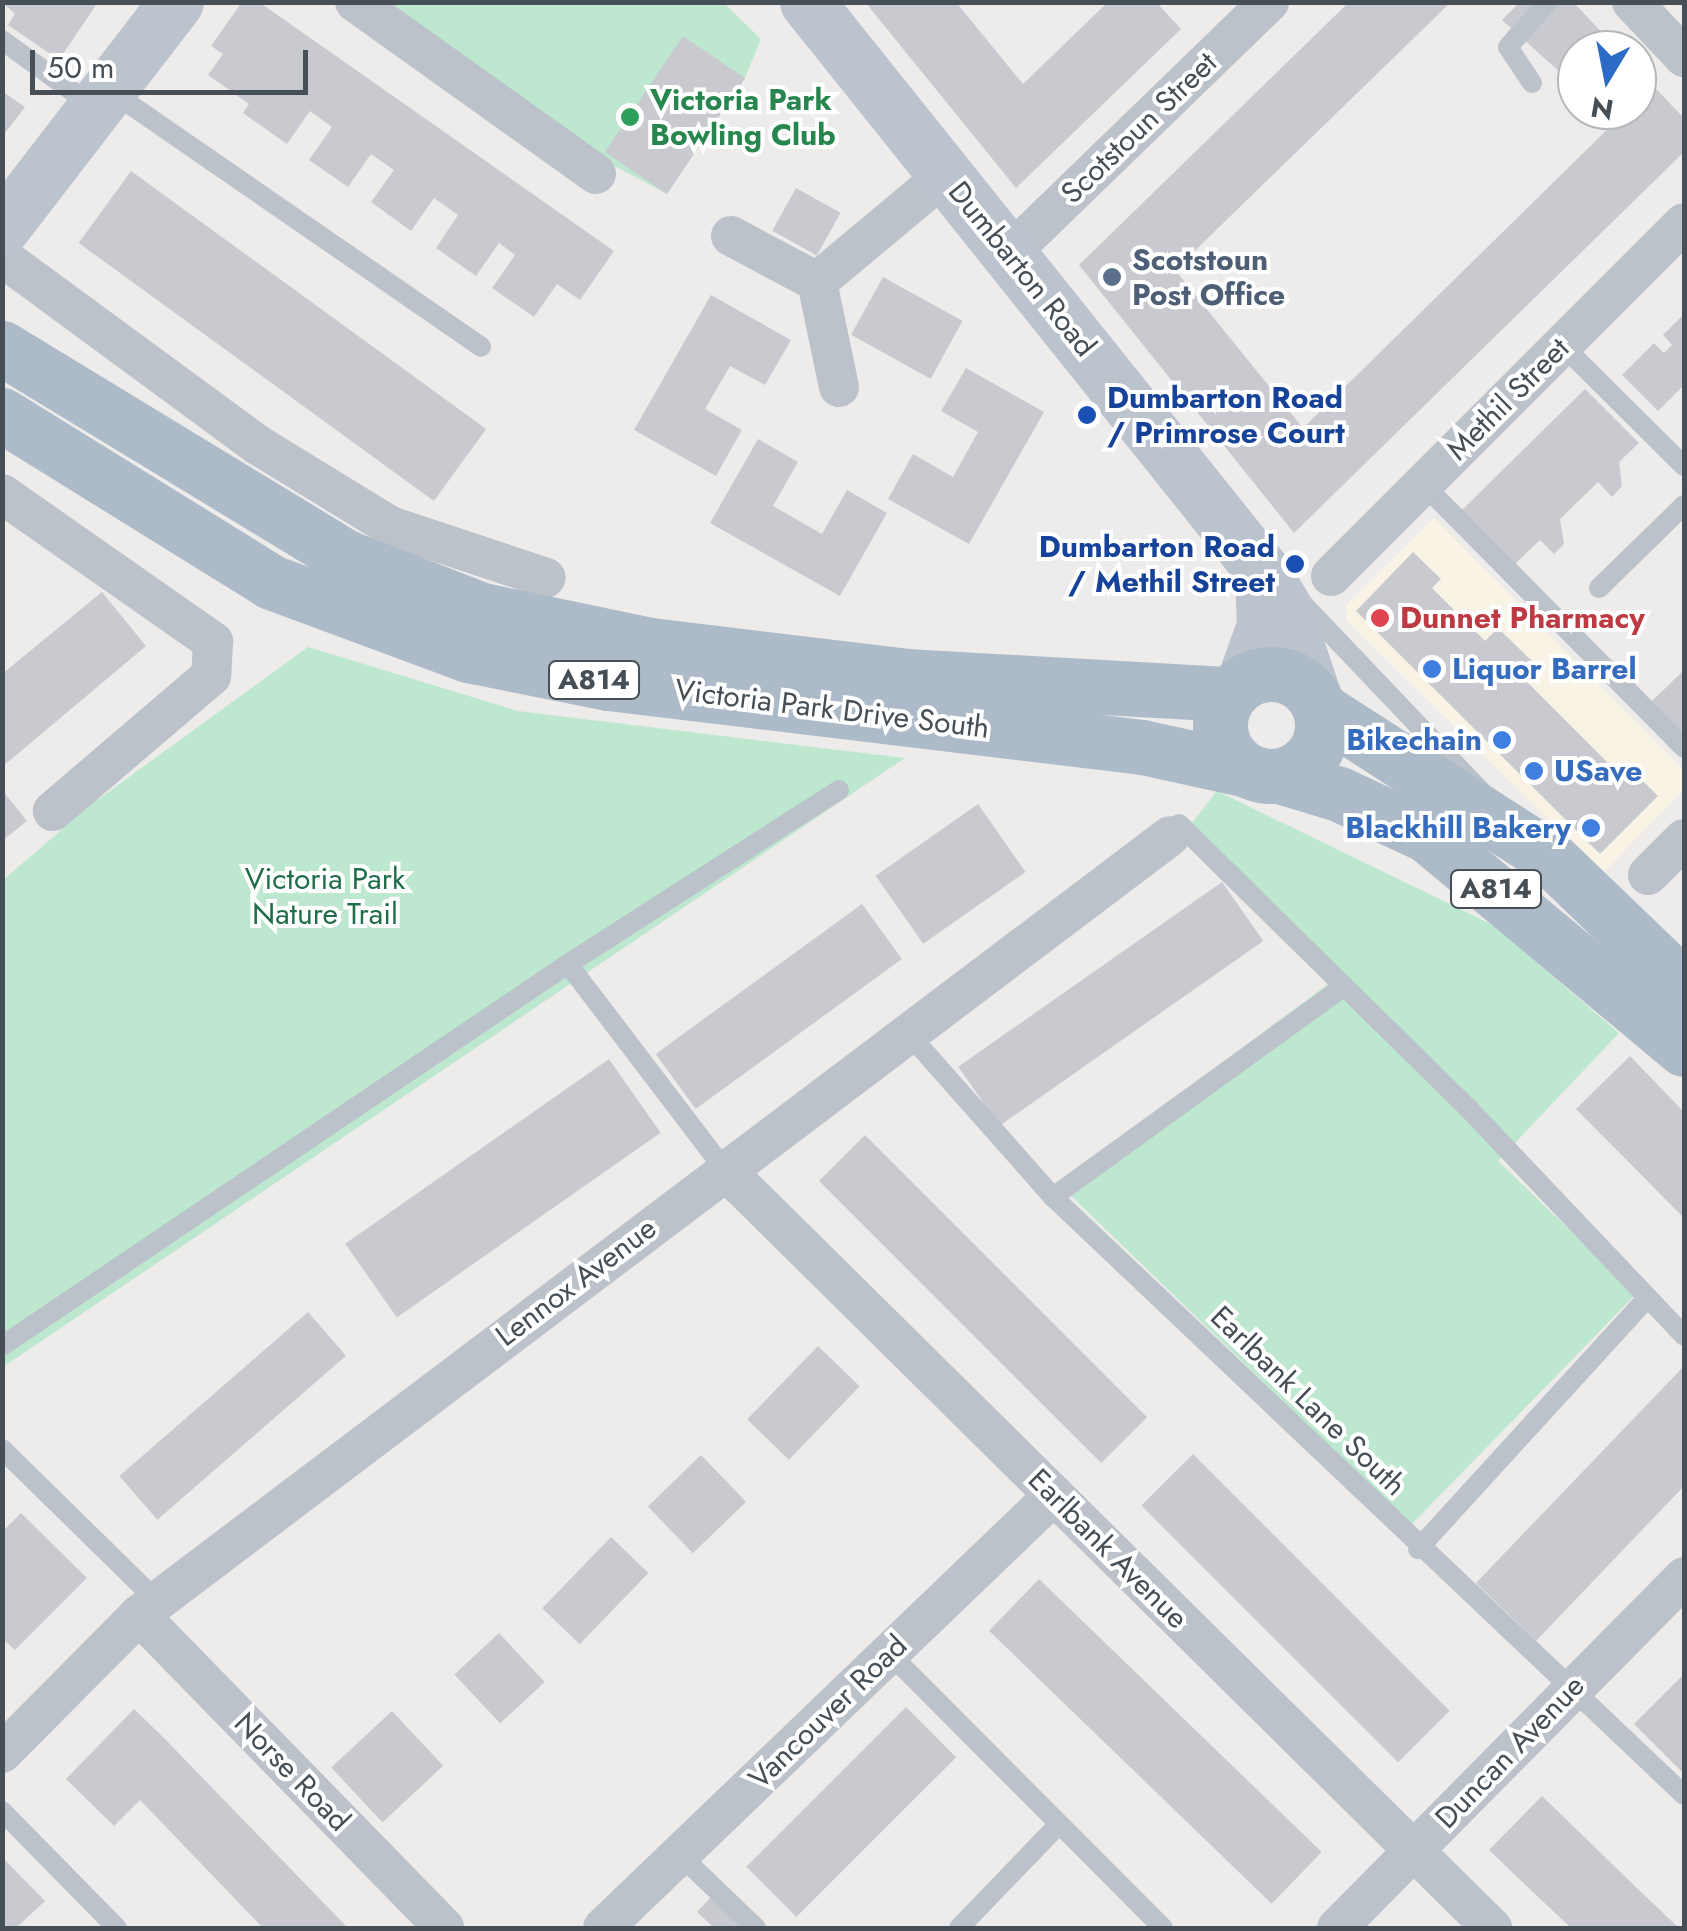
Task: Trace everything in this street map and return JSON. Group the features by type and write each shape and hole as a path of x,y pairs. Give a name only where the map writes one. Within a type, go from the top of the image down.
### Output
{"main road":[{"name":"Victoria Park Drive South","path":"2,348 348,558 482,610 651,645 906,676 1237,688"},
{"name":"Victoria Park Drive South","path":"2,414 271,582 468,656 608,682 1092,740 1261,773"},
{"path":"1275,674 1317,703 1318,746 1302,767 1261,773 1222,741 1220,716 1237,688 1275,674"},
{"name":"Dumbarton Road","path":"1317,703 1502,824 1573,877 1684,988"},
{"name":"A814","path":"1261,773 1348,798 1427,835 1684,1049"}],"street":[{"path":"2,228 176,2"},
{"path":"356,2 596,174"},
{"name":"Dumbarton Road","path":"807,2 1248,554 1283,606 1317,703"},
{"name":"Scotstoun Street","path":"1010,253 1269,2"},
{"path":"1632,2 1684,57"},
{"path":"817,282 946,174"},
{"name":"Methil Street","path":"1331,576 1684,223"},
{"path":"731,236 817,282"},
{"path":"2,257 258,445 390,526 525,560"},
{"path":"817,282 839,387"},
{"path":"2,494 213,642 211,676 53,811"},
{"path":"1237,688 1264,625 1248,554"},
{"name":"Lennox Avenue","path":"2,1753 148,1608 1175,830"},
{"path":"1648,875 1684,839"},
{"name":"Earlbank Avenue","path":"724,1169 1492,1928"},
{"name":"Vancouver Road","path":"603,1928 1054,1495"},
{"name":"Duncan Avenue","path":"1337,1928 1684,1577"},
{"name":"Norse Road","path":"148,1608 444,1928"}],"lane":[{"path":"1532,83 1508,47 1548,2"},
{"path":"2,40 102,99 482,347"},
{"path":"1562,345 1684,466"},
{"path":"1423,484 1684,748"},
{"path":"1599,588 1684,505"},
{"name":"Dumbarton Road","path":"1248,554 1454,756 1502,824"},
{"path":"2,1346 568,964 839,790"},
{"path":"1175,830 1344,986 1468,1108 1645,1300 1684,1336"},
{"path":"568,964 724,1169"},
{"path":"1053,1197 1344,986"},
{"name":"Earlbank Lane South","path":"907,1032 1053,1197 1418,1549 1684,1795"},
{"path":"1418,1549 1645,1300"},
{"path":"2,1449 148,1608"},
{"path":"889,1654 1162,1928"},
{"path":"2,1811 118,1928"},
{"path":"959,1928 1058,1824"},
{"path":"680,1855 756,1928"}],"shaded area":[{"path":"1434,518 1684,771 1684,789 1603,873 1346,620 1346,605"}],"green space":[{"name":"Victoria Park Bowling Club","path":"381,3 724,3 761,39 745,78 667,194 596,156"},
{"name":"Victoria Park Nature Trail","path":"308,647 518,711 905,758 3,1367 2,881 89,806"},
{"path":"1217,791 1493,925 1619,1033 1498,1161 1636,1294 1411,1525 1059,1184 1328,984 1181,837"}],"building":[{"path":"2,2 98,2 59,60 8,25 15,14"},
{"path":"242,2 259,2 614,251 580,300 557,284 534,317 492,288 515,255 499,243 476,276 436,248 458,215 434,198 411,231 371,202 394,170 371,154 348,187 309,160 332,127 310,111 287,144 243,113 249,104 208,75 223,54 211,46"},
{"path":"865,2 956,2 1023,84 1108,2 1156,2 1181,29 1016,188"},
{"path":"1349,2 1451,2 1175,270 1303,428 1607,130 1657,130 1657,90 1684,118 1684,152 1294,533 1079,265"},
{"path":"1520,2 1573,2 1600,30 1557,30 1557,70 1502,20"},
{"path":"683,36 745,78 667,194 605,152"},
{"path":"2,91 25,107 2,137"},
{"path":"131,171 486,429 434,501 79,243"},
{"path":"796,188 841,213 817,256 772,231"},
{"path":"883,277 963,321 931,379 851,335"},
{"path":"711,295 791,340 765,385 730,366 705,409 742,430 716,476 634,430"},
{"path":"1684,314 1684,385 1658,411 1622,375 1654,343 1664,353 1672,345 1663,335"},
{"path":"966,368 1044,412 969,544 888,499 913,454 953,477 978,432 941,411"},
{"path":"1585,389 1639,443 1619,462 1622,486 1612,497 1598,482 1560,519 1564,544 1554,554 1540,540 1515,564 1462,510"},
{"path":"758,439 798,462 773,506 822,534 847,490 887,513 840,596 710,523"},
{"path":"1413,552 1441,579 1432,588 1485,641 1498,628 1536,665 1523,678 1621,776 1630,768 1658,796 1600,854 1356,611"},
{"path":"102,592 146,646 2,767 2,674"},
{"path":"1684,670 1684,736 1651,702"},
{"path":"2,790 27,821 2,841"},
{"path":"978,804 1026,872 923,944 876,876"},
{"path":"1222,882 1263,941 1000,1126 958,1067"},
{"path":"862,904 902,959 696,1109 656,1054"},
{"path":"1630,1056 1684,1112 1684,1218 1576,1109"},
{"path":"609,1059 661,1133 397,1317 345,1244"},
{"path":"865,1135 1147,1417 1101,1463 819,1181"},
{"path":"308,1312 346,1356 157,1520 119,1476"},
{"path":"818,1346 860,1386 789,1460 747,1419"},
{"path":"1684,1366 1684,1486 1536,1641 1476,1583"},
{"path":"1193,1454 1450,1711 1398,1762 1141,1506"},
{"path":"701,1455 746,1502 693,1553 648,1506"},
{"path":"21,1513 87,1578 15,1650 2,1638 2,1532"},
{"path":"611,1537 648,1573 580,1644 542,1608"},
{"path":"1039,1579 1322,1852 1272,1904 989,1631"},
{"path":"499,1633 545,1682 500,1724 454,1675"},
{"path":"1684,1674 1684,1774 1634,1724"},
{"path":"906,1707 956,1757 796,1917 746,1867"},
{"path":"134,1709 348,1928 263,1928 140,1800 114,1826 66,1779"},
{"path":"392,1711 443,1766 382,1822 331,1768"},
{"path":"1542,1796 1679,1928 1571,1928 1489,1850"},
{"path":"2,1857 45,1901 16,1928 2,1928"},
{"path":"711,1897 743,1928 714,1928 697,1912"}],"place":[{"name":"Victoria Park Bowling Club","path":"630,117"},
{"name":"Scotstoun Post Office","path":"1112,277"},
{"name":"Dumbarton Road / Primrose Court","path":"1087,415"},
{"name":"Dumbarton Road / Methil Street","path":"1295,564"},
{"name":"Dunnet Pharmacy","path":"1380,618"},
{"name":"Liquor Barrel","path":"1432,669"},
{"name":"Bikechain","path":"1502,740"},
{"name":"USave","path":"1534,771"},
{"name":"Blackhill Bakery","path":"1591,828"}]}
